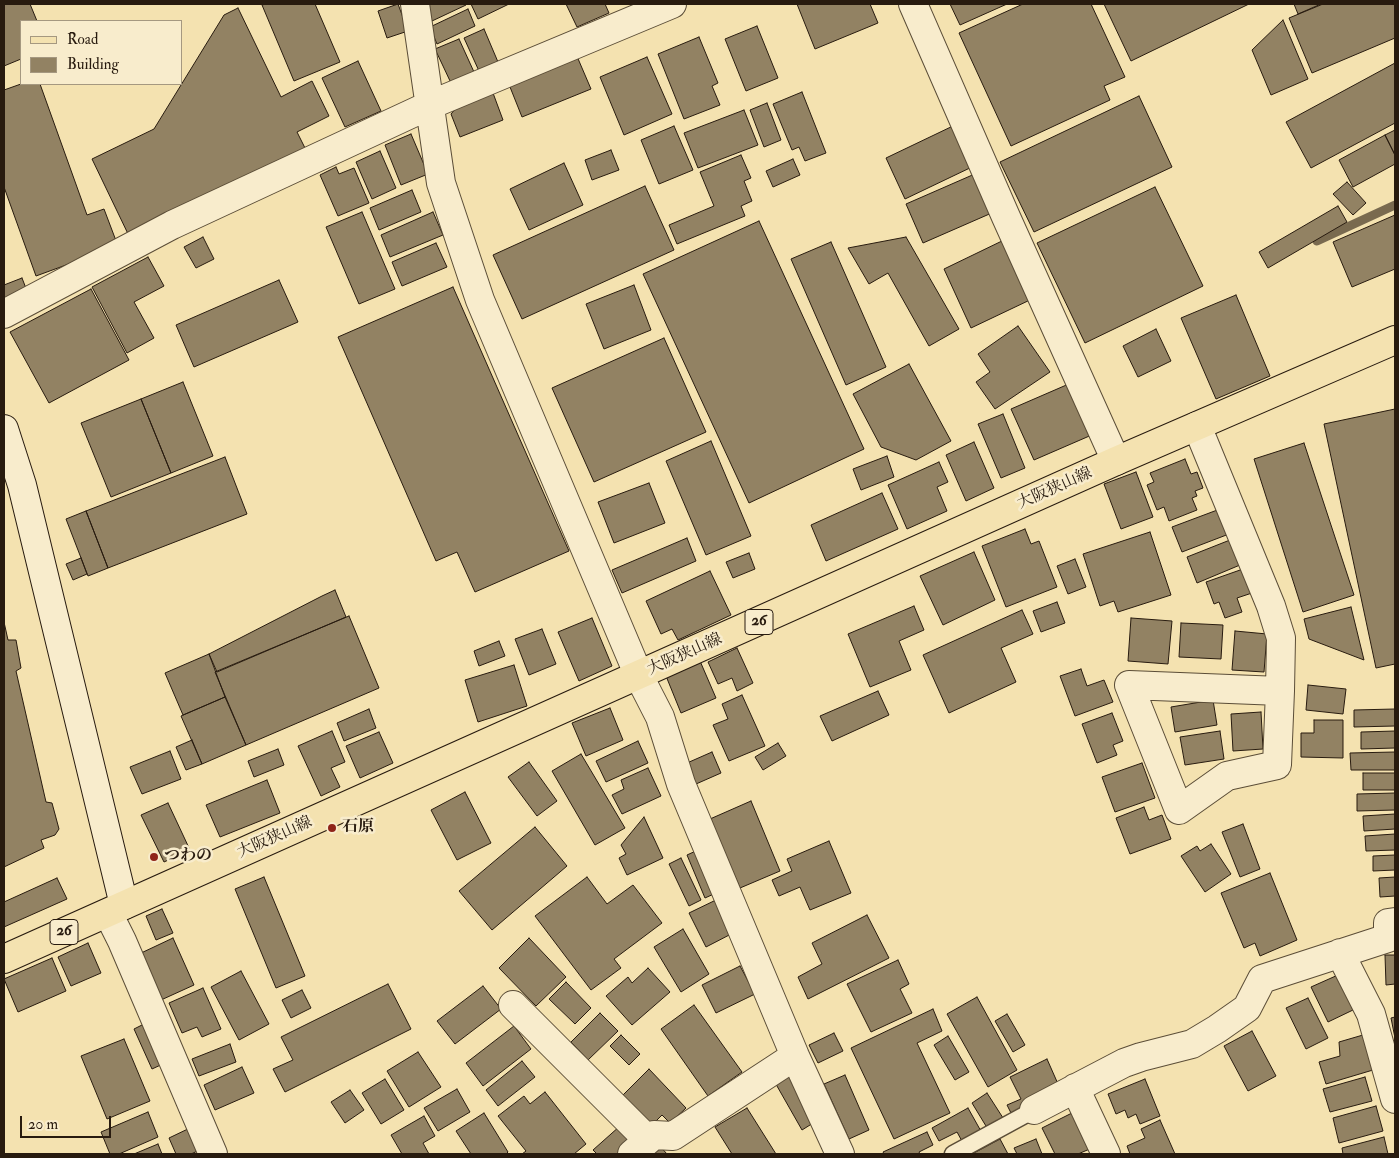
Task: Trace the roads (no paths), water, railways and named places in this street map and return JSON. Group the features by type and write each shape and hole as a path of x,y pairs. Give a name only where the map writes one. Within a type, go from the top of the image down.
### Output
{"main road":[{"name":"大阪狭山線","path":"4,959 1116,461 1395,340"}],"street":[{"path":"415,4 441,183 480,300 639,676 660,717 681,784 795,1056 840,1154"},
{"path":"4,314 172,224 430,105 672,4"},
{"path":"913,4 1006,218 1116,461"},
{"path":"1197,426 1271,606 1281,638 1280,691 1277,765 1227,776 1179,810 1129,685 1280,691"},
{"path":"4,428 22,485 122,941 213,1154"},
{"path":"1034,1110 1124,1063 1192,1044 1247,1008 1262,978 1388,938 1388,923 1395,922"},
{"path":"1340,953 1371,1014 1395,1099"},
{"path":"513,1005 640,1147 654,1135 673,1136 795,1056"},
{"path":"1075,1088 1106,1154"}],"lane":[{"path":"953,1154 1034,1110"}],"waterway":[{"path":"1317,241 1395,205"}],"place":[{"name":"石原","path":"332,828"},
{"name":"つわの","path":"154,857"}]}
